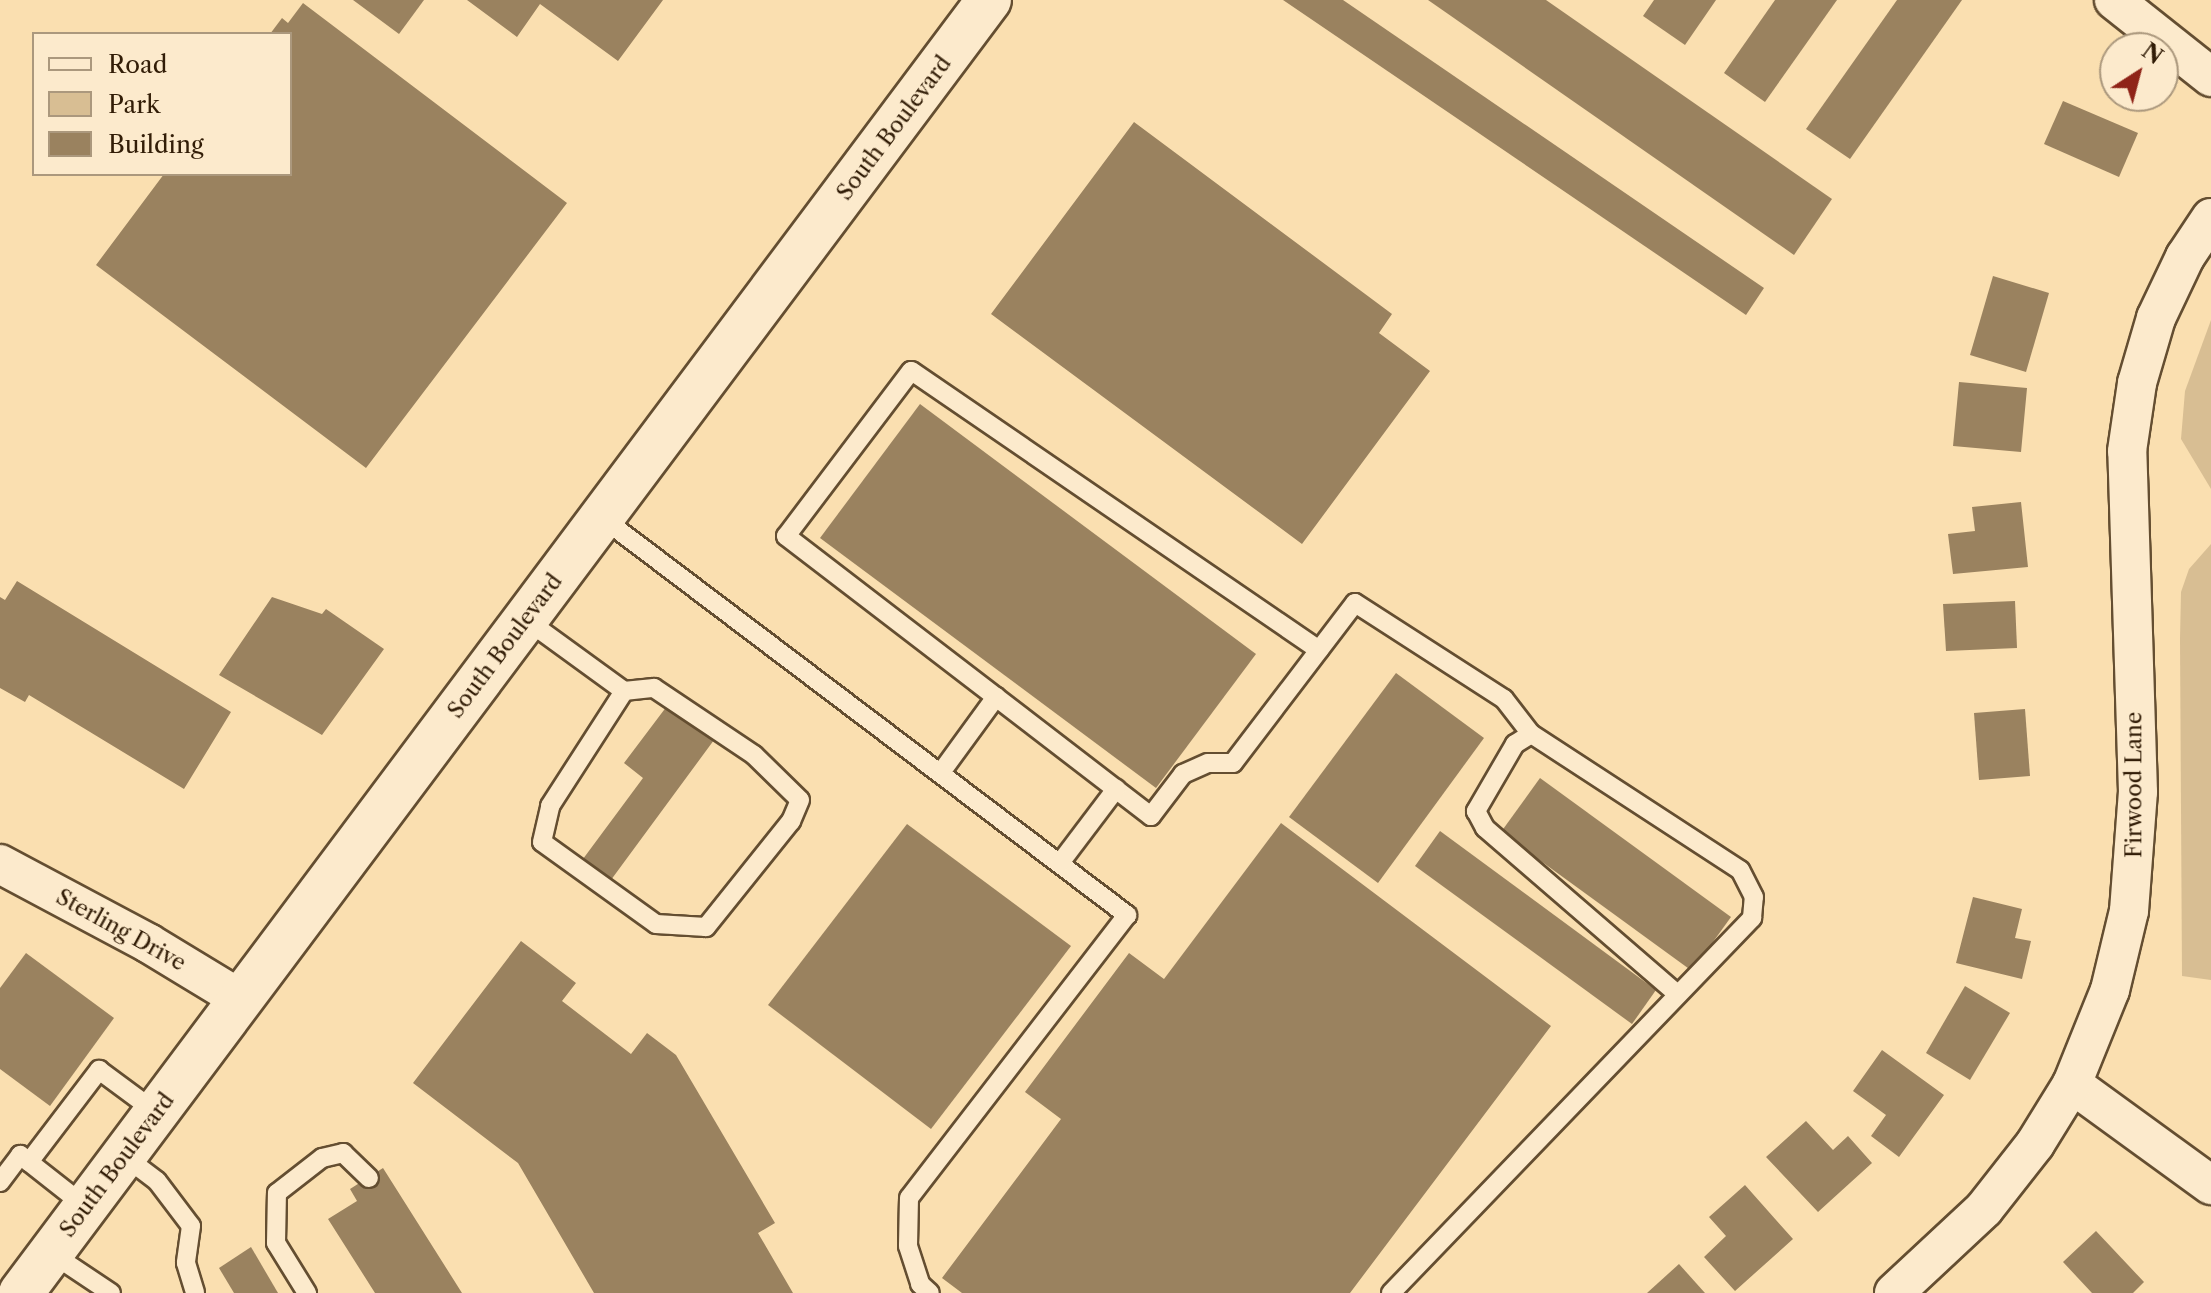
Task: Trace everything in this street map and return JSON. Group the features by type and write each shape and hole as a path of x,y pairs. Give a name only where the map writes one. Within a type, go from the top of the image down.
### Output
{"main road":[{"name":"South Boulevard","path":"21,1293 989,0"}],"street":[{"path":"2114,0 2211,77"},
{"name":"Firwood Lane","path":"1894,1293 1984,1209 2035,1144 2072,1084 2110,990 2135,871 2138,792 2126,485 2137,383 2156,318 2185,257 2211,218"},
{"name":"Sterling Drive","path":"0,864 148,943 240,999"},
{"path":"2072,1084 2211,1185"}],"lane":[{"path":"1319,650 911,371 786,536 1151,816 1183,774 1208,763 1233,763 1355,603 1504,699 1531,734 1740,870 1754,897 1752,918 1391,1293"},
{"path":"601,517 942,771 1127,915 909,1198 908,1246 920,1284 930,1293"},
{"path":"525,619 624,691 654,688 754,755 800,800 791,821 706,927 656,924 542,842 550,806 624,691"},
{"path":"942,771 996,697"},
{"path":"1531,734 1515,744 1476,811 1485,828 1677,994"},
{"path":"1060,863 1116,789"},
{"path":"29,1162 99,1070 156,1112"},
{"path":"307,1293 276,1243 277,1193 322,1158 343,1153 369,1178"},
{"path":"2,1174 20,1155 86,1207"},
{"path":"124,1156 157,1181 191,1226 186,1263 195,1293"},
{"path":"51,1253 111,1293"}],"green space":[{"path":"2211,320 2211,489 2181,439 2185,391"},
{"path":"2211,544 2211,980 2182,976 2180,639 2181,592 2189,569"}],"building":[{"path":"353,0 424,0 399,34"},
{"path":"467,0 663,0 618,61 540,4 517,37"},
{"path":"1283,0 1343,0 1764,288 1746,315"},
{"path":"1428,0 1546,0 1832,199 1794,255"},
{"path":"1654,0 1716,0 1685,45 1643,16"},
{"path":"1775,0 1837,0 1765,102 1724,73"},
{"path":"1897,0 1962,0 1850,159 1806,129"},
{"path":"303,3 567,203 366,468 96,265 163,176 292,176 292,32 272,32 282,18 288,23"},
{"path":"2063,101 2138,133 2119,177 2044,144"},
{"path":"1134,122 1392,314 1379,333 1430,371 1302,544 991,314"},
{"path":"1993,276 2049,293 2026,372 1970,355"},
{"path":"1959,382 2027,388 2021,452 1953,446"},
{"path":"920,404 1256,654 1156,788 820,538"},
{"path":"2021,502 2028,567 1953,574 1948,534 1975,531 1972,507"},
{"path":"17,581 231,712 184,789 29,695 25,702 0,688 0,597 5,600"},
{"path":"272,597 322,614 326,609 384,649 322,735 219,675"},
{"path":"2015,601 2017,648 1946,651 1943,604"},
{"path":"1396,673 1484,738 1378,883 1289,817"},
{"path":"667,706 714,740 608,884 580,863 643,778 624,763"},
{"path":"2025,709 2030,776 1979,780 1974,713"},
{"path":"1540,778 1731,917 1692,971 1501,832"},
{"path":"1281,823 1551,1026 1350,1293 962,1293 942,1278 1061,1119 1025,1092 1129,953 1164,979"},
{"path":"907,824 1071,946 931,1129 768,1005"},
{"path":"1440,831 1656,990 1632,1024 1415,866"},
{"path":"1973,897 2022,909 2015,938 2031,941 2022,979 1956,963"},
{"path":"521,941 576,983 562,1001 631,1054 647,1033 676,1055 775,1223 758,1233 793,1293 594,1293 518,1163 413,1083"},
{"path":"26,953 114,1018 50,1106 0,1069 0,988"},
{"path":"1965,986 2010,1013 1970,1080 1926,1053"},
{"path":"1882,1050 1944,1095 1899,1157 1871,1136 1886,1115 1853,1091"},
{"path":"1806,1121 1833,1150 1848,1136 1872,1163 1818,1212 1766,1157"},
{"path":"383,1168 462,1293 375,1293 328,1219 357,1201 350,1189"},
{"path":"1745,1185 1793,1239 1735,1291 1704,1257 1726,1236 1709,1217"},
{"path":"2096,1231 2144,1282 2133,1293 2092,1293 2063,1262"},
{"path":"251,1247 278,1293 234,1293 219,1268"},
{"path":"1679,1264 1705,1293 1647,1293"}]}
